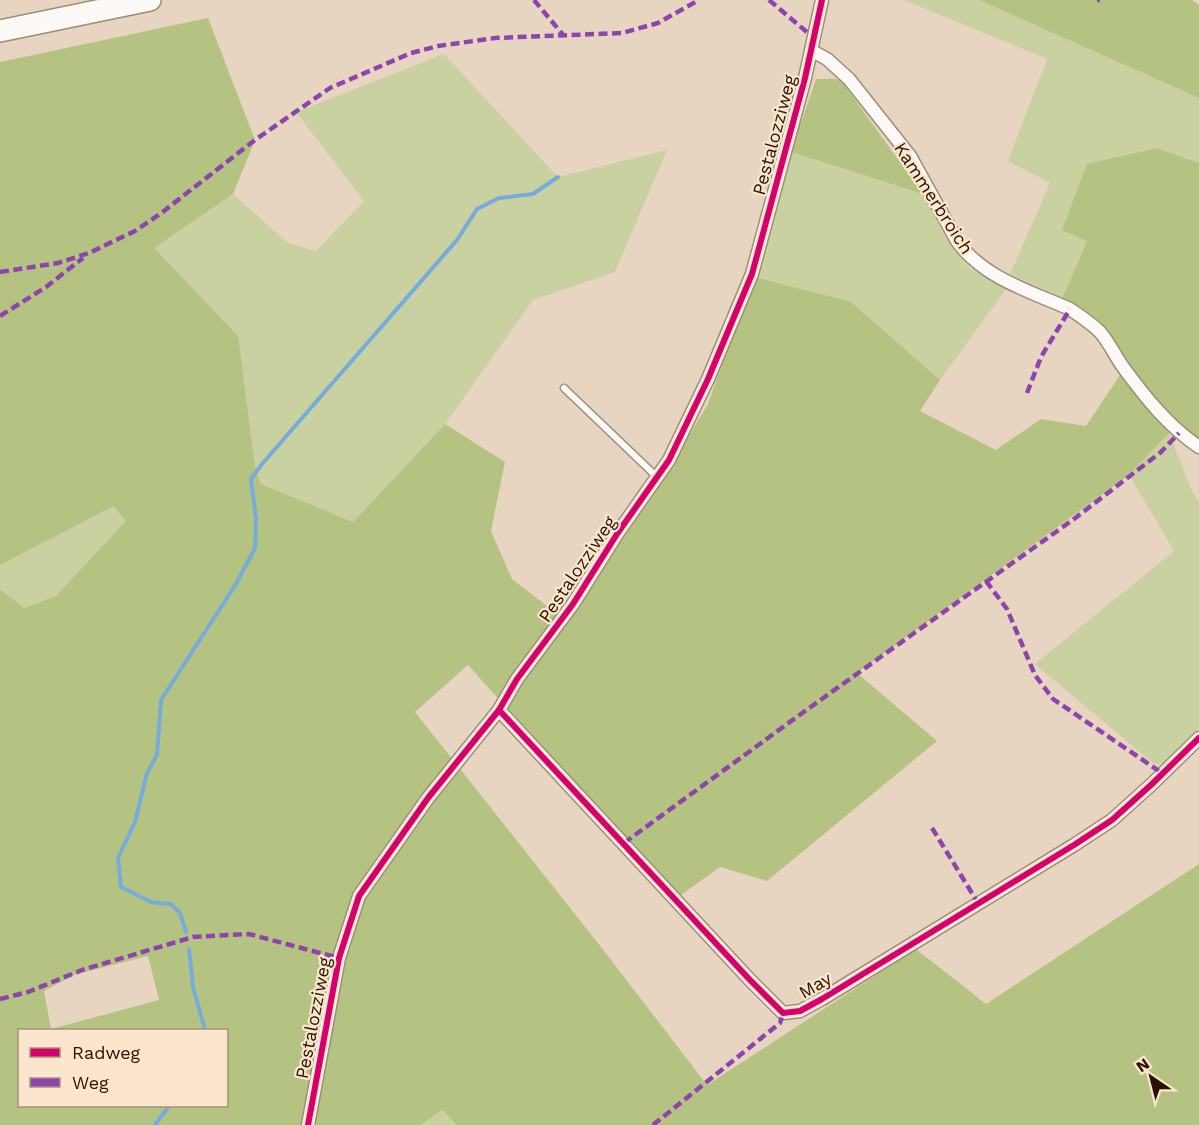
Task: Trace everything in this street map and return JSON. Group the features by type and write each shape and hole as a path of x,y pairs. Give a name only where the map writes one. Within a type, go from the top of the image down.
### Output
{"highway":[{"path":"0,31 150,0"}],"street":[{"name":"Pestalozziweg","path":"308,1125 339,958 358,896 428,798 499,710 517,679 573,604 617,534 669,460 708,379 752,274 812,51 822,0"},
{"name":"Kammerbroich","path":"812,51 827,59 849,79 910,156 966,254 991,273 1081,316 1101,333 1144,395 1179,433 1199,447"},
{"name":"May","path":"499,710 783,1013 800,1011 822,999 1112,820 1199,738"}],"lane":[{"path":"564,388 657,477"}],"green space":[{"path":"904,0 979,0 1199,98 1199,163 1157,148 1087,241 1062,299 1010,274 1050,183 1008,161 1047,59"},
{"path":"979,0 1192,0 1199,5 1199,98"},
{"path":"208,18 255,140 233,194 154,248 238,336 255,468 261,484 353,522 445,424 505,462 491,531 512,579 565,620 675,458 707,406 754,277 851,302 940,380 920,411 996,450 1041,419 1086,426 1120,375 1169,433 1129,475 857,673 937,741 767,881 720,867 678,897 468,665 415,712 707,1085 916,949 986,1004 1199,864 1199,1125 456,1125 443,1110 420,1125 0,1125 0,589 24,608 56,596 126,521 114,506 0,565 0,62","holes":["148,956 159,1000 51,1029 44,991 74,975"]},
{"path":"444,54 558,177 667,150 615,272 533,300 445,424 353,522 261,484 154,247 233,194 288,243 316,251 364,201 296,112"},
{"path":"816,79 840,79 923,194 791,152"},
{"path":"1157,148 1199,163 1199,440 1177,424 1147,391 1105,330 1062,299 1087,241 1062,230 1087,164"},
{"path":"791,152 923,194 945,237 969,268 1007,288 940,380 756,276"},
{"path":"1169,433 1191,489 1199,502 1199,728 1164,763 1154,764 1035,664 1174,551 1129,475"},
{"path":"114,506 127,521 56,596 24,608 0,589 0,565"},
{"path":"443,1110 456,1125 420,1125"}],"waterway":[{"path":"186,932 180,913 171,904 151,902 121,887 118,858 135,822 147,773 157,755 161,700 236,584 255,548 256,519 251,479 457,240 477,209 499,198 533,194 558,177"},
{"path":"189,949 193,987 205,1029"},
{"path":"155,1125 168,1107"}],"marked path":[{"path":"534,0 564,36"},
{"path":"0,272 58,263 89,253 135,231 255,140 330,88 411,53 438,46 495,38 622,33 658,23 699,0"},
{"path":"769,0 814,38"},
{"path":"0,316 46,287 83,258"},
{"path":"1027,393 1041,357 1070,309"},
{"path":"624,843 1074,519 1161,452 1179,433"},
{"path":"986,581 1007,609 1035,675 1053,699 1162,773"},
{"path":"932,828 978,903"},
{"path":"0,999 28,992 82,970 193,937 249,934 339,958"},
{"path":"653,1125 780,1023 783,1013"}],"cycle path":[{"path":"308,1125 339,958 359,896 428,798 499,710 517,679 573,604 617,534 669,460 708,379 752,274 805,78 822,0"},
{"path":"499,710 783,1013 800,1011 822,999 1112,820 1199,738"}]}
